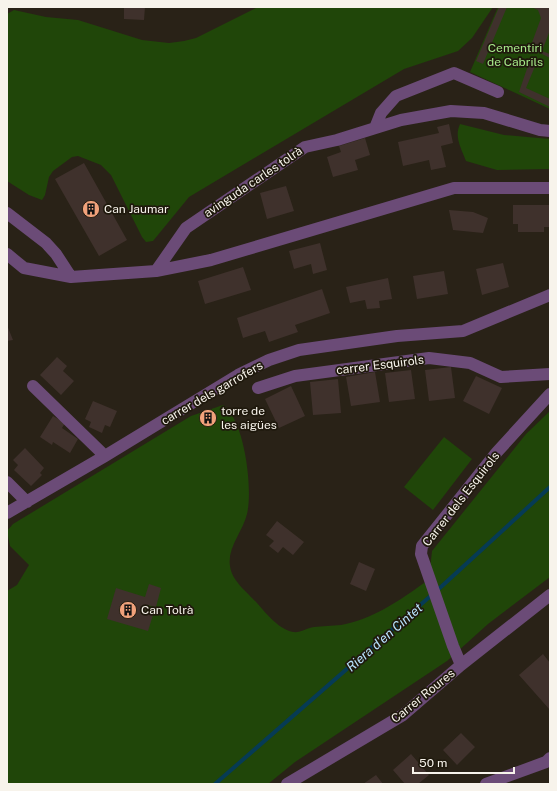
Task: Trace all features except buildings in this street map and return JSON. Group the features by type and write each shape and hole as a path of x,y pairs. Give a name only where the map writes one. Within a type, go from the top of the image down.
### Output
{"street":[{"path":"375,128 381,113 396,96 454,72 498,92"},
{"name":"avinguda carles tolrà","path":"156,271 186,228 305,147 337,140 401,120 450,111 484,113 540,130 550,131"},
{"path":"7,254 24,268 71,277 156,271 211,260 454,188 550,188"},
{"path":"7,213 46,243 56,254 71,277"},
{"name":"carrer dels garrofers","path":"7,512 27,502 105,456 238,375 269,360 299,350 397,336 463,331 550,296"},
{"name":"carrer Esquirols","path":"258,388 295,376 429,358 470,363 501,377 550,374"},
{"path":"33,386 105,456"},
{"name":"Carrer dels Esquirols","path":"461,665 421,554 422,546 497,452 550,394"},
{"path":"7,482 27,502"},
{"name":"Carrer Roures","path":"287,784 403,715 461,665 550,596"},
{"path":"486,784 546,762 550,758"}],"green space":[{"path":"258,7 493,7 472,38 458,51 404,69 189,197 153,241 146,242 142,237 111,175 101,165 78,156 72,157 53,171 49,177 45,195 42,200 29,195 7,181 7,14 14,10 46,17 78,20 142,40 169,43 196,38"},
{"name":"Cementiri de Cabrils","path":"498,7 550,7 550,109 470,72"},
{"path":"460,124 504,135 550,139 550,169 497,170 466,161 458,138 458,129"},
{"path":"223,405 231,413 242,440 246,456 249,489 247,514 231,553 231,571 240,586 282,628 296,632 308,628 341,625 353,622 375,614 405,596 429,579 432,551 526,434 550,411 550,577 488,624 447,661 295,762 268,784 7,784 7,591 17,585 29,565 10,546 7,531 13,524 191,416"},
{"path":"444,437 472,459 433,510 404,487"}],"waterway":[{"name":"Riera d'en Cintet","path":"215,784 442,586 550,487"}],"place":[{"name":"Can Jaumar","path":"91,209"},
{"name":"torre de les aigües","path":"208,418"},
{"name":"Can Tolrà","path":"128,610"}]}
